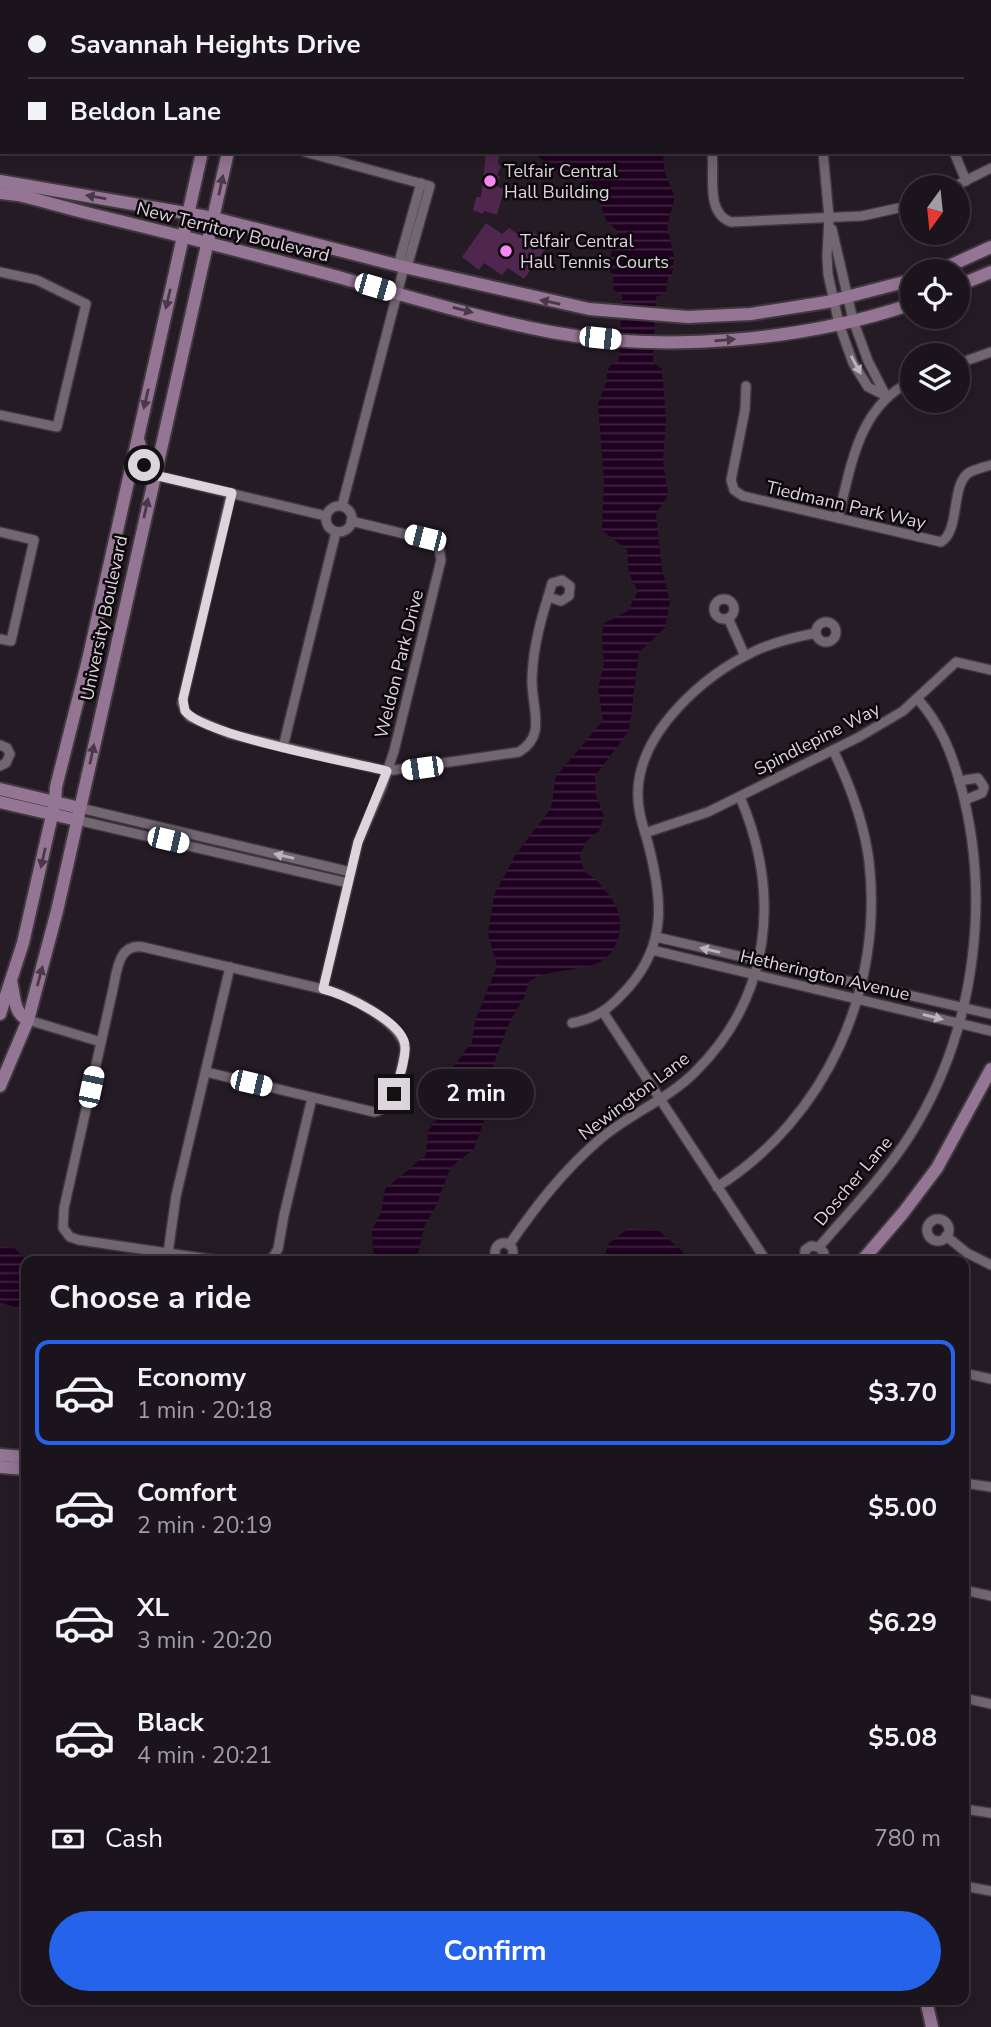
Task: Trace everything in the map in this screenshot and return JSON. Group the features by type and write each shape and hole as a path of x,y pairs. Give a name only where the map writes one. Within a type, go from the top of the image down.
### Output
{"main road":[{"name":"University Boulevard","path":"0,1014 26,929 54,808 56,787 88,660 202,154"},
{"name":"University Boulevard","path":"0,1086 28,1020 57,911 228,154"},
{"name":"New Territory Boulevard","path":"0,181 214,218 543,300 617,312 659,316 751,314 841,299 900,283"},
{"name":"New Territory Boulevard","path":"0,193 182,235 510,323 615,340 689,343 766,336 839,324 900,307"},
{"path":"964,259 991,247"},
{"path":"970,281 991,272"},
{"path":"138,435 144,465 150,474 154,475"},
{"path":"0,789 79,814"},
{"path":"0,802 54,808"},
{"path":"11,981 18,1012 28,1020"},
{"path":"866,1256 937,1168 991,1069"},
{"path":"0,1455 21,1457"},
{"path":"0,1467 21,1469"},
{"path":"927,2005 932,2027"}],"street":[{"path":"312,154 426,185 416,219 409,260 404,267 342,506"},
{"path":"712,154 715,208 719,216 731,222 862,216 900,208"},
{"path":"823,154 829,217 827,256 841,299 886,396"},
{"path":"955,154 964,175"},
{"path":"970,179 991,168"},
{"path":"0,272 37,280 86,304 57,427 0,415"},
{"path":"841,299 839,324 853,363 868,387 886,396"},
{"path":"970,360 991,352"},
{"name":"Tiedmann Park Way","path":"746,386 746,410 731,480 734,490 743,496 941,542 948,536 962,481 968,473 991,464"},
{"path":"838,518 859,437 886,396 900,388"},
{"path":"154,475 326,516"},
{"path":"232,493 183,699 185,711 194,719 230,734 387,771 512,755 524,749 531,741 536,722 532,690 533,663 548,597"},
{"path":"342,506 350,512 351,522 346,530 336,532 327,526 326,516 331,508 342,506"},
{"name":"Weldon Park Drive","path":"323,989 361,833 387,771 440,563 439,548 430,540 351,522"},
{"path":"0,532 34,540 11,641 0,639"},
{"path":"284,747 336,532"},
{"path":"728,618 745,656"},
{"path":"572,1023 591,1019 603,1012 633,982 652,950 656,937 659,887 639,810 638,791 641,771 654,739 701,686 728,665 784,640 816,633"},
{"name":"Spindlepine Way","path":"645,834 708,812 740,797 892,718 956,662 991,670"},
{"name":"Doscher Lane","path":"819,1247 860,1203 900,1152 937,1083 960,1023 970,974 976,906 972,840 965,800 947,742 918,698"},
{"path":"0,745 7,748 10,754 9,761 0,766"},
{"path":"717,1187 759,1157 795,1119 826,1073 851,1021 858,999 871,925 869,860 855,803 833,750"},
{"path":"959,781 978,778 984,787 982,793 965,800"},
{"name":"Newington Lane","path":"509,1245 542,1198 596,1142 694,1073 712,1054 738,1014 754,974 765,920 764,880 756,838 740,797"},
{"path":"79,814 351,872"},
{"path":"79,814 348,883"},
{"name":"Hetherington Avenue","path":"656,937 991,1014"},
{"path":"188,1256 79,1240 66,1233 62,1224 121,957 131,948 143,947 323,989 360,1004 397,1030 403,1039 405,1051 392,1101 374,1112 205,1072"},
{"name":"Hetherington Avenue","path":"652,950 991,1031"},
{"path":"168,1253 176,1196 230,967"},
{"path":"603,1012 763,1256"},
{"path":"28,1020 101,1042"},
{"path":"274,1256 278,1249 312,1098"},
{"path":"946,1237 974,1257 991,1265"},
{"name":"Doscher Lane","path":"805,1256 805,1250 811,1246 819,1247 823,1256"},
{"path":"969,1374 991,1380"},
{"path":"969,1484 991,1488"},
{"path":"969,1591 991,1596"},
{"path":"969,1699 991,1704"},
{"path":"969,1810 991,1812"},
{"path":"969,1887 991,1891"}],"shaded area":[{"name":"Telfair Central Hall Building","path":"486,154 500,154 498,164 501,166 497,175 500,176 496,186 504,189 497,215 473,210 476,197 481,197"},
{"path":"537,154 663,154 664,170 675,197 667,226 674,257 672,277 668,277 666,293 656,297 653,362 662,369 666,420 663,461 668,495 656,514 662,569 670,602 665,628 639,652 629,731 595,776 596,795 604,816 599,831 586,841 580,856 584,872 611,897 618,911 620,931 614,949 599,962 529,981 494,1063 490,1103 474,1149 450,1168 436,1206 424,1227 417,1256 374,1256 372,1230 381,1213 385,1189 426,1155 428,1131 444,1111 444,1091 448,1074 472,1042 475,1021 497,966 488,934 494,895 515,856 551,808 556,776 603,721 598,688 604,665 604,623 628,611 638,591 629,574 627,550 602,530 604,479 598,404 607,380 607,371 619,360 622,295 614,290 613,273 610,273 611,254 618,231 607,222 593,185 554,169"},
{"name":"Telfair Central Hall Tennis Courts","path":"486,223 502,234 509,228 526,240 532,231 549,244 524,279 508,268 502,275 484,263 479,270 462,257"},
{"path":"628,1229 659,1231 685,1256 604,1256 609,1243"},
{"path":"0,1245 14,1248 23,1256 21,1310 0,1302"}],"place":[{"name":"Telfair Central Hall Building","path":"490,181"},
{"name":"Telfair Central Hall Tennis Courts","path":"506,251"}],"route":[{"path":"144,465 150,474 232,493 182,704 188,715 230,734 387,771 358,842 323,989 340,993 360,1004 397,1030 402,1037 405,1051 394,1094"}]}
